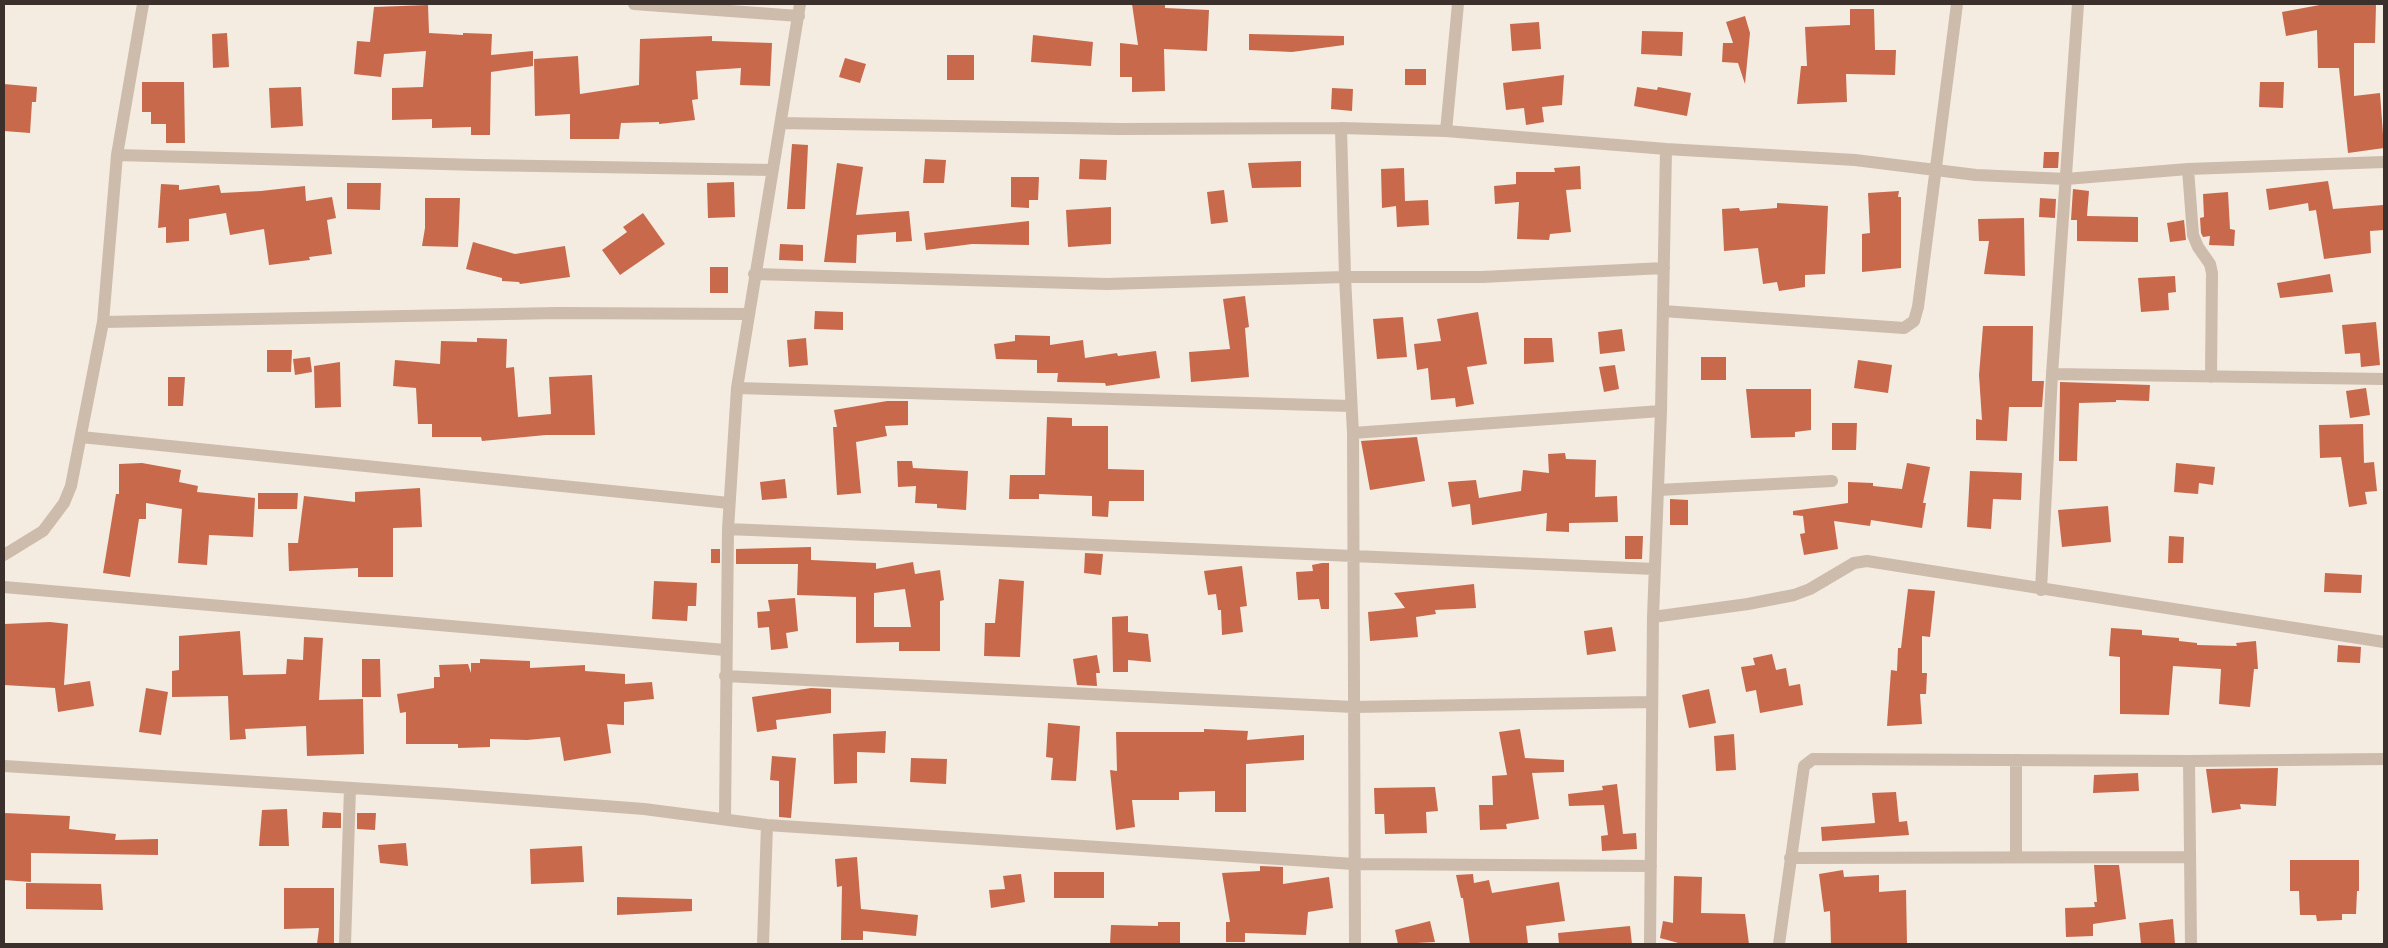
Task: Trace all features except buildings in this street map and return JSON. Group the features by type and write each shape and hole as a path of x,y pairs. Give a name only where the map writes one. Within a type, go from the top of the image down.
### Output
{"street":[{"path":"4,555 43,531 55,516 71,486 103,322 117,156 143,4"},
{"path":"634,4 799,10 736,388 728,529 725,650 725,818"},
{"path":"1446,131 1458,4"},
{"path":"1663,310 1904,328 1914,322 1918,307 1957,4"},
{"path":"2041,590 2052,374 2078,4"},
{"path":"781,123 1120,129 1341,128 1446,131 1666,149 1855,160 1976,175 2066,179 2188,169 2384,162"},
{"path":"1341,128 1344,277 1353,433 1354,944"},
{"path":"1650,944 1653,617 1666,149"},
{"path":"117,156 479,166 772,170"},
{"path":"2188,169 2193,234 2198,247 2210,264 2212,273 2211,378"},
{"path":"754,274 1054,284 1344,277 1482,277 1664,268"},
{"path":"103,322 557,313 748,314"},
{"path":"2052,374 2211,378 2384,379"},
{"path":"736,388 1351,406"},
{"path":"1353,433 1660,411"},
{"path":"81,438 730,503"},
{"path":"1658,490 1832,481"},
{"path":"728,529 1354,558 1654,569"},
{"path":"1653,617 1748,604 1794,595 1810,589 1854,563 1868,561 2041,590 2384,642"},
{"path":"4,587 725,650"},
{"path":"725,676 1353,707 1652,702"},
{"path":"1779,944 1804,766 1813,758 2189,761 2384,759"},
{"path":"2016,760 2016,857"},
{"path":"2189,761 2192,944"},
{"path":"4,766 644,809 725,818 767,825 1354,864 1652,866"},
{"path":"345,944 350,788"},
{"path":"763,944 767,825"},
{"path":"1790,858 2190,857"}]}
